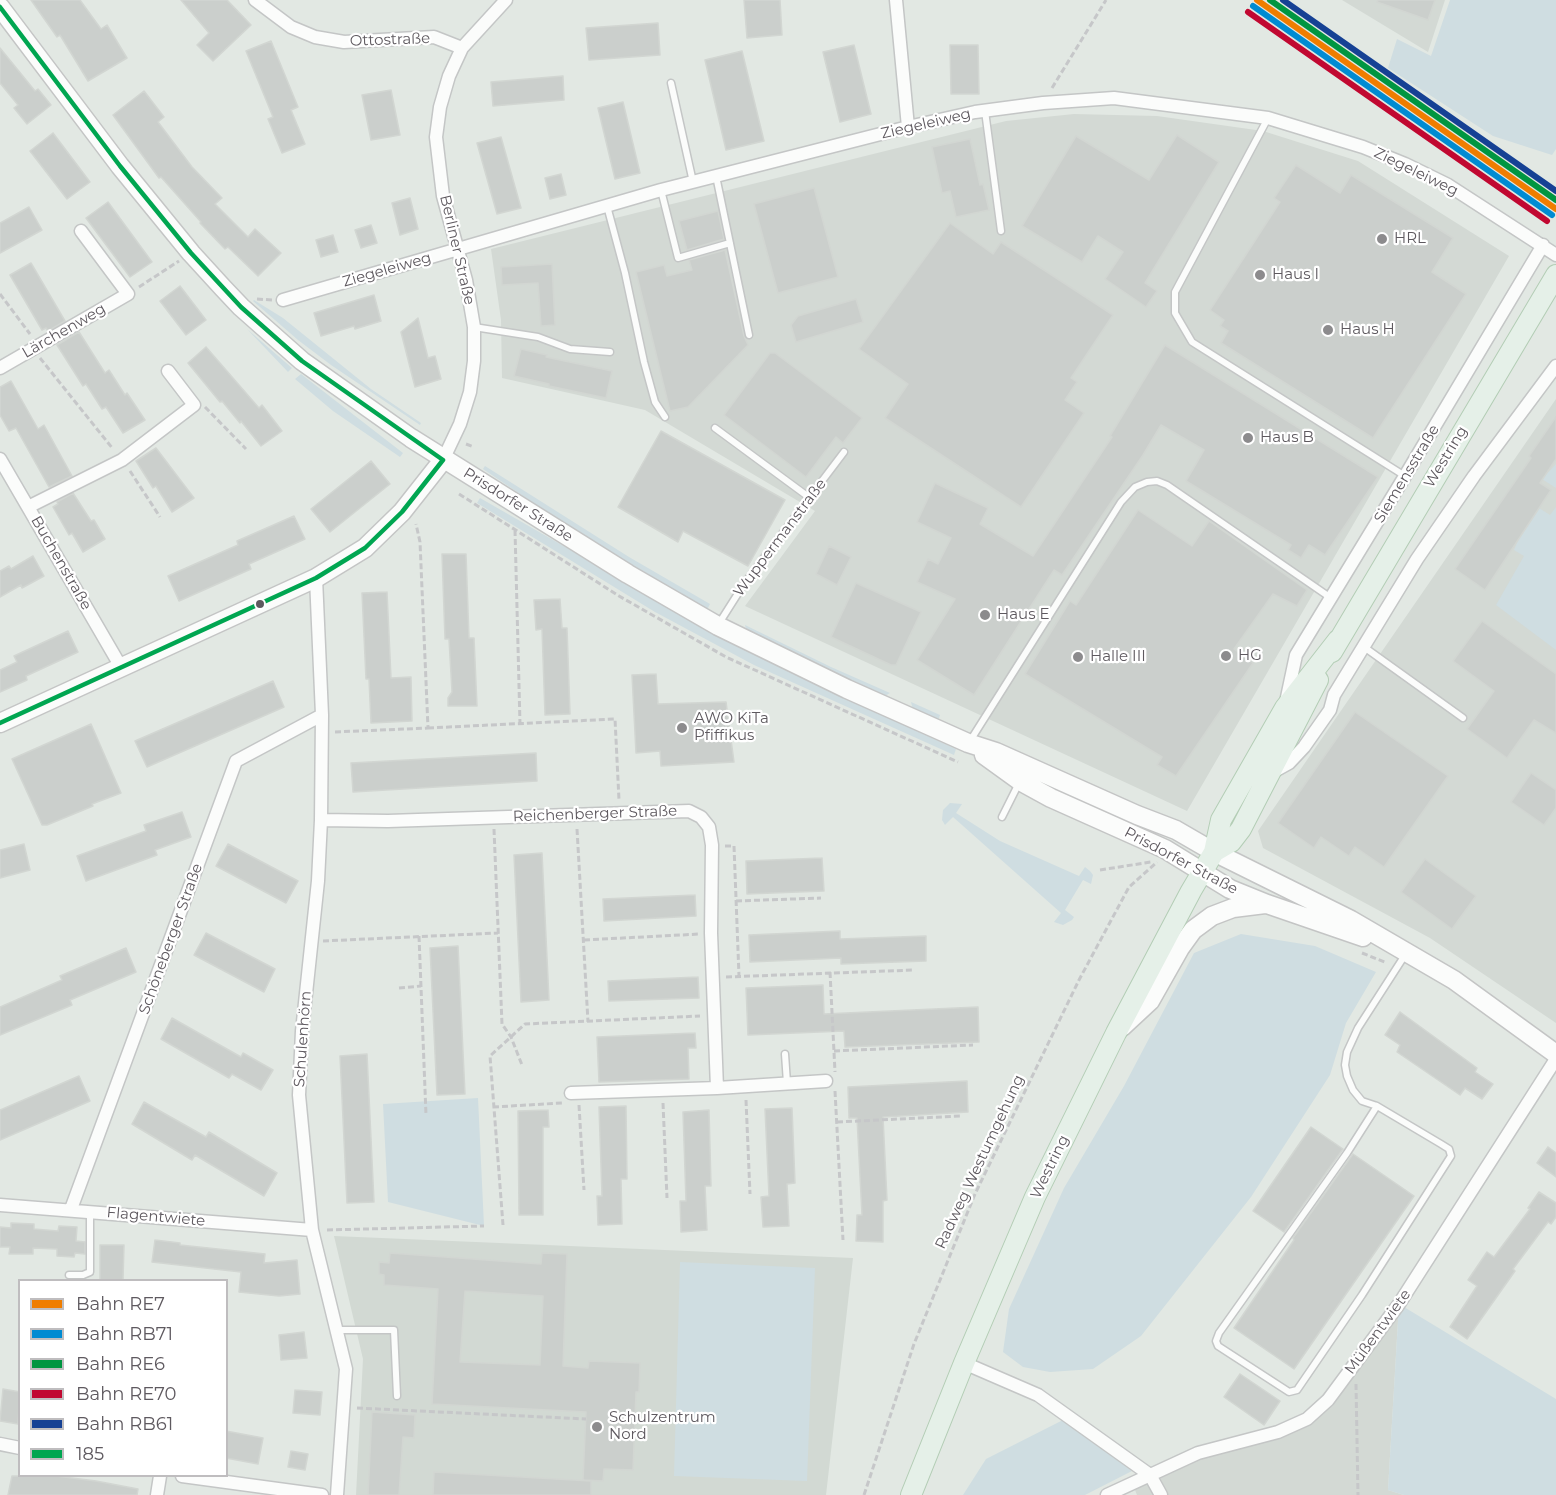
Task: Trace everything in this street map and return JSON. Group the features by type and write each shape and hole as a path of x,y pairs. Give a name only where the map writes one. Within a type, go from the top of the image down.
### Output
{"main road":[{"name":"Prisdorfer Straße","path":"0,7 120,166 191,253 241,307 302,361 443,460 628,574 718,626 847,689 968,743 996,752 1024,773 1051,798 1165,849 1230,889 1407,952"},
{"name":"Westring","path":"1214,852 1230,842 1241,830 1338,640 1556,275"},
{"name":"Berliner Straße","path":"0,723 316,578 365,548 402,512 443,460"},
{"name":"Westring","path":"911,1495 1035,1197 1116,1033 1214,852 1221,820 1285,708 1338,640"},
{"name":"Prisdorfer Straße","path":"1024,773 1176,830 1214,852 1351,920 1454,980 1556,1054"},
{"path":"1116,1033 1150,1001 1193,930 1212,916 1226,910 1267,904"}],"street":[{"name":"Ottostraße","path":"255,0 291,27 315,36 344,42 434,36 462,48"},
{"name":"Berliner Straße","path":"443,460 460,424 470,392 474,361 474,327 466,279 443,196 436,137 440,107 449,76 462,48 506,0"},
{"path":"896,0 908,127"},
{"name":"Ziegeleiweg","path":"282,300 661,190 908,127 985,111 1043,103 1114,98 1268,118 1363,147 1448,185 1556,255"},
{"path":"81,231 128,294"},
{"name":"Siemensstraße","path":"1285,708 1296,655 1543,245"},
{"name":"Lärchenweg","path":"0,368 128,294"},
{"path":"1270,773 1289,763 1304,747 1330,710 1334,695 1417,559 1455,503 1556,366"},
{"path":"28,507 122,460 194,405 168,371"},
{"name":"Buchenstraße","path":"0,459 121,667"},
{"name":"Schulenhörn","path":"316,578 322,715 321,820 318,881 302,1031 299,1095 312,1230 346,1369 337,1495"},
{"name":"Schöneberger Straße","path":"71,1209 236,761 322,715"},
{"name":"Reichenberger Straße","path":"321,820 388,821 689,811 701,817 709,827 712,845 711,933 717,1088"},
{"name":"Müßentwiete","path":"1107,1495 1198,1453 1278,1432 1307,1419 1328,1400 1399,1304 1556,1059"},
{"path":"574,1093 832,1081"},
{"name":"Flagentwiete","path":"0,1205 312,1230"},
{"path":"964,1363 1038,1395 1150,1475 1161,1495"},
{"path":"0,1444 18,1448"},
{"path":"157,1495 160,1477"},
{"path":"189,1477 322,1495"}],"lane":[{"path":"671,83 693,182"},
{"path":"985,111 1001,231"},
{"path":"1268,118 1175,292 1174,313 1192,342 1405,476"},
{"path":"716,176 749,335"},
{"path":"661,190 678,258 730,243"},
{"path":"607,206 646,372 655,402 665,417"},
{"path":"474,327 538,337 570,349 610,352"},
{"path":"715,428 810,498"},
{"name":"Wuppermanstraße","path":"718,626 744,584 844,452"},
{"path":"968,743 1121,502 1135,487 1157,482 1167,485 1331,599"},
{"path":"1363,646 1463,718"},
{"path":"1002,817 1024,773"},
{"path":"1377,1106 1296,1227 1219,1333 1216,1341 1218,1346 1289,1392 1297,1390 1362,1295 1451,1156 1449,1149 1377,1106 1362,1101 1353,1090 1347,1076 1347,1052 1358,1028 1407,952"},
{"path":"785,1054 787,1083"},
{"path":"69,1275 83,1275 90,1272 90,1211"},
{"path":"336,1329 394,1330 397,1396"}],"path":[{"path":"1043,103 1106,0"},
{"path":"128,294 191,253"},
{"path":"0,294 36,347 122,460 160,517"},
{"path":"194,405 204,405 246,449"},
{"path":"416,524 420,542 428,728"},
{"path":"515,530 520,724"},
{"path":"321,733 615,719 620,813"},
{"path":"576,815 588,1022"},
{"path":"494,818 502,1024 511,1037 522,1065"},
{"path":"712,845 734,846 739,976"},
{"name":"Radweg Westumgehung","path":"864,1495 914,1344 975,1194 1080,980 1130,887 1159,861 1100,870"},
{"path":"735,901 821,898"},
{"path":"311,941 498,933"},
{"path":"583,940 711,933"},
{"path":"419,936 426,1115"},
{"path":"712,977 914,970"},
{"path":"830,972 834,1051 832,1081 837,1122 843,1240"},
{"path":"399,988 421,986"},
{"path":"504,1225 490,1056 525,1024 714,1015"},
{"path":"834,1051 973,1045"},
{"path":"746,1086 750,1194"},
{"path":"663,1089 667,1198"},
{"path":"493,1107 562,1103 574,1093"},
{"path":"574,1093 584,1190"},
{"path":"837,1122 961,1116"},
{"path":"312,1230 484,1226"},
{"path":"1355,1365 1358,1495"},
{"path":"343,1408 586,1419"}],"shaded area":[{"path":"1342,0 1445,0 1428,52"},
{"path":"1450,0 1556,0 1556,149 1552,155 1493,136 1388,68 1397,39 1431,56"},
{"path":"1074,114 1157,116 1263,131 1358,161 1509,256 1187,811 745,606 815,511 645,410 502,378 501,320 491,249 1006,121"},
{"path":"254,300 283,318 371,389 421,423 420,425 331,365 298,340"},
{"path":"247,329 292,368 288,372"},
{"path":"301,374 403,453 400,457 333,411 295,379"},
{"path":"1556,399 1556,1023 1430,938 1263,848 1258,831"},
{"path":"1556,464 1556,488 1542,479"},
{"path":"485,466 629,557 710,604 708,608 701,608 625,565 483,469"},
{"path":"480,498 715,633 912,725 910,728 956,749 954,755 754,665 655,612 477,503"},
{"path":"1556,507 1556,650 1496,605 1524,556 1514,550 1519,538 1539,508 1550,515"},
{"path":"745,625 890,693 883,697 747,633"},
{"path":"911,702 940,715 938,721 913,710"},
{"path":"950,803 962,804 956,813 1000,841 1079,876 1085,867 1090,871 1093,875 1091,884 1083,880 1065,910 1074,917 1072,920 1063,925 1054,922 1061,913 953,817 945,825 942,820 943,810"},
{"path":"1241,934 1315,946 1376,972 1346,1023 1330,1075 1251,1197 1141,1336 1093,1369 1050,1372 1023,1367 1003,1352 1009,1309 1064,1188 1124,1086 1194,953"},
{"path":"478,1098 484,1226 388,1202 383,1104"},
{"name":"Schulzentrum Nord","path":"334,1236 853,1258 826,1495 356,1495 363,1359"},
{"path":"680,1262 815,1268 807,1481 674,1476"},
{"path":"1399,1304 1388,1490 1404,1495 1137,1495 1133,1485 1294,1421 1355,1365"},
{"path":"1399,1304 1556,1399 1556,1495 1404,1495 1388,1490"},
{"path":"1063,1420 1132,1471 1085,1495 963,1495 986,1459"}],"building":[{"path":"31,0 80,0 101,29 107,25 127,58 88,81 60,35 57,37"},
{"path":"181,0 227,0 251,25 213,61 197,45 209,33"},
{"path":"744,0 780,0 782,35 747,38"},
{"path":"1378,0 1435,0 1428,20 1377,2"},
{"path":"658,23 660,55 589,60 586,28"},
{"path":"271,41 298,107 291,110 305,144 282,153 268,119 273,117 246,51"},
{"path":"854,45 871,114 840,122 823,52"},
{"path":"950,45 978,45 979,94 951,94"},
{"path":"0,48 35,91 38,89 51,105 27,124 14,108 18,105 0,83"},
{"path":"742,51 764,141 726,150 705,60"},
{"path":"563,76 564,100 493,106 491,82"},
{"path":"391,90 400,135 371,140 362,95"},
{"path":"144,91 164,117 158,122 192,167 222,198 215,204 248,237 255,229 281,253 258,276 228,247 225,249 161,177 159,178 113,115"},
{"path":"623,102 640,173 615,179 598,108"},
{"path":"53,133 90,182 67,199 30,151"},
{"path":"1177,135 1219,162 1145,283 1157,291 1146,307 1105,279 1123,252 1098,236 1082,262 1022,226 1076,136 1149,180"},
{"path":"501,137 521,208 497,214 477,143"},
{"path":"970,139 980,185 983,184 989,210 956,217 950,191 942,193 932,147"},
{"path":"1296,165 1340,193 1351,175 1453,238 1432,272 1466,294 1373,438 1221,343 1228,331 1220,326 1224,320 1210,310 1280,202 1274,198"},
{"path":"561,174 566,195 550,199 545,178"},
{"path":"814,188 838,277 778,293 754,204"},
{"path":"410,198 418,229 400,235 392,203"},
{"path":"108,202 152,262 130,277 86,218"},
{"path":"29,207 42,230 0,253 0,223"},
{"path":"718,211 724,239 687,250 679,221"},
{"path":"950,223 993,254 1001,242 1113,315 1071,378 1077,382 1065,400 1084,413 1021,507 885,418 908,384 859,349"},
{"path":"371,225 377,243 361,248 355,230"},
{"path":"333,235 338,252 321,257 316,240"},
{"path":"725,250 748,345 688,407 670,411 636,272 664,265 667,276 692,270 689,260"},
{"path":"31,263 65,321 48,331 46,328 42,330 10,275"},
{"path":"552,264 555,325 541,326 538,283 502,285 501,267"},
{"path":"180,286 206,320 186,335 160,301"},
{"path":"374,295 381,321 321,336 314,313"},
{"path":"856,299 863,322 796,342 791,325 798,316"},
{"path":"418,318 428,358 435,356 441,379 415,387 401,332"},
{"path":"79,332 105,373 109,370 145,420 123,433 106,407 102,409 86,384 83,386 57,345"},
{"path":"1165,345 1378,477 1325,555 1309,545 1301,558 1288,550 1291,545 1186,481 1204,450 1161,425 1062,575 1054,570 974,695 917,660 955,599 917,582 928,559 938,564 951,538 917,522 935,483 988,508 980,524 1033,556 1112,437 1110,436"},
{"path":"206,347 259,408 262,405 282,431 261,446 241,421 240,423 222,401 220,402 188,363"},
{"path":"521,349 547,355 546,357 612,371 606,398 514,376"},
{"path":"770,353 775,353 862,418 843,443 836,437 806,477 724,415"},
{"path":"11,381 38,429 44,425 72,476 49,487 16,428 9,431 0,415 0,387"},
{"path":"1556,417 1556,459 1540,483 1551,490 1485,590 1455,569 1531,458 1529,456"},
{"path":"661,431 785,500 748,566 683,531 678,542 618,507"},
{"path":"156,448 194,498 172,512 156,486 153,488 136,461"},
{"path":"371,461 390,484 330,532 311,509"},
{"path":"73,493 91,521 94,520 105,539 83,552 72,533 69,535 53,507 58,504 57,502"},
{"path":"1138,510 1192,546 1209,521 1307,590 1297,606 1273,594 1234,649 1253,663 1176,776 1157,765 1162,757 1025,674 1070,601 1076,605"},
{"path":"294,516 305,539 249,564 251,569 179,601 168,576 238,545 237,541"},
{"path":"829,546 851,557 837,585 816,574"},
{"path":"442,554 466,554 469,638 474,638 477,706 448,706 448,698 452,692 449,639 445,639"},
{"path":"33,556 44,576 0,597 0,571 9,566 11,569"},
{"path":"856,583 921,612 896,665 891,665 831,637"},
{"path":"387,592 391,678 411,677 412,721 371,723 369,679 366,679 362,593"},
{"path":"560,599 562,628 567,628 570,714 545,715 542,629 536,630 534,600"},
{"path":"1482,621 1556,674 1556,733 1534,720 1507,758 1467,729 1494,691 1453,661"},
{"path":"68,631 78,652 26,676 27,680 0,692 0,670 17,662 14,656"},
{"name":"AWO KiTa Pfiffikus","path":"656,674 658,704 726,702 734,762 661,766 660,751 636,753 632,675"},
{"path":"273,681 284,707 147,767 135,741"},
{"path":"1355,712 1448,776 1384,867 1355,847 1349,856 1321,837 1314,848 1278,823"},
{"path":"91,724 121,793 47,825 42,825 12,759"},
{"path":"536,753 537,781 353,792 351,763"},
{"path":"1531,773 1556,790 1556,808 1544,825 1511,802"},
{"path":"182,812 191,837 155,850 157,855 86,881 77,856 146,831 144,825"},
{"path":"24,844 30,870 0,878 0,850"},
{"path":"228,844 298,881 286,903 216,866"},
{"path":"542,853 549,1000 521,1002 514,855"},
{"path":"822,858 824,891 747,894 746,861"},
{"path":"1425,859 1476,896 1452,929 1401,892"},
{"path":"695,895 696,916 604,921 603,899"},
{"path":"840,931 840,939 926,936 926,961 841,964 841,958 750,962 749,935"},
{"path":"206,933 275,969 264,992 194,955"},
{"path":"458,946 465,1094 437,1095 430,948"},
{"path":"126,948 136,972 70,1000 72,1005 0,1035 0,1007 62,980 60,976"},
{"path":"698,977 699,998 609,1001 608,981"},
{"path":"823,985 824,1014 978,1007 979,1042 845,1047 844,1031 748,1035 746,988"},
{"path":"1400,1012 1477,1068 1475,1072 1493,1084 1482,1099 1465,1088 1460,1095 1397,1052 1400,1045 1385,1035"},
{"path":"172,1018 241,1057 243,1053 273,1070 261,1090 232,1074 229,1078 161,1039"},
{"path":"695,1033 696,1048 688,1048 689,1079 599,1082 597,1037"},
{"path":"367,1054 374,1202 347,1203 340,1056"},
{"path":"79,1076 90,1101 0,1140 0,1110"},
{"path":"967,1081 968,1112 883,1117 887,1200 883,1201 883,1242 856,1241 857,1215 862,1215 857,1118 849,1118 848,1087"},
{"path":"144,1102 206,1137 209,1132 277,1173 264,1196 195,1155 192,1160 132,1124"},
{"path":"626,1106 627,1179 621,1179 622,1224 598,1225 597,1196 602,1196 599,1107"},
{"path":"792,1108 795,1183 787,1184 789,1226 763,1227 761,1197 769,1196 765,1109"},
{"path":"548,1110 549,1127 543,1127 543,1215 519,1215 518,1111"},
{"path":"709,1110 711,1186 705,1186 707,1230 681,1232 680,1201 686,1201 683,1112"},
{"path":"1311,1127 1343,1149 1284,1232 1253,1211"},
{"path":"1548,1147 1556,1153 1556,1177 1537,1163"},
{"path":"1353,1154 1414,1196 1294,1369 1234,1328 1294,1240 1293,1238"},
{"path":"1539,1192 1556,1203 1556,1217 1551,1224 1548,1222 1513,1269 1515,1271 1467,1339 1450,1327 1477,1286 1468,1280 1487,1252 1494,1257 1530,1209 1528,1208"},
{"path":"11,1223 34,1224 34,1229 58,1231 59,1226 77,1227 76,1241 85,1242 85,1254 75,1253 74,1257 57,1256 57,1249 33,1248 33,1254 9,1254 10,1247 0,1247 0,1227 11,1228"},
{"path":"155,1240 180,1243 180,1245 265,1254 264,1263 297,1260 300,1294 279,1296 239,1292 241,1272 152,1262"},
{"path":"100,1245 124,1245 123,1279 100,1279"},
{"path":"390,1253 541,1264 542,1253 567,1254 563,1366 588,1368 589,1361 640,1363 639,1392 636,1392 633,1470 604,1469 603,1481 583,1480 586,1412 432,1404 438,1289 384,1285 384,1275 379,1274 379,1262 389,1263","holes":["465,1291 543,1296 540,1365 460,1362"]},
{"path":"304,1332 307,1358 281,1360 279,1335"},
{"path":"1240,1374 1280,1401 1264,1425 1224,1397"},
{"path":"3,1389 18,1392 18,1424 0,1421"},
{"path":"295,1390 322,1392 320,1415 293,1413"},
{"path":"372,1412 415,1415 414,1438 403,1437 399,1495 368,1495"},
{"path":"228,1431 263,1438 258,1464 228,1458"},
{"path":"291,1451 308,1454 305,1470 288,1467"},
{"path":"434,1472 591,1481 591,1495 433,1495"},
{"path":"12,1476 64,1477 138,1489 137,1495 8,1495"}],"rail line":[{"name":"RE7","path":"1257,0 1556,209"},
{"name":"RE6","path":"1270,0 1556,200"},
{"name":"RB61","path":"1283,0 1556,191"},
{"name":"RB71","path":"1253,6 1552,215"},
{"name":"RE70","path":"1248,12 1547,221"}],"transit line":[{"name":"185","path":"0,7 120,166 191,253 241,307 302,361 443,460"},
{"name":"185","path":"0,723 316,578 365,548 402,512 443,460"}],"place":[{"name":"HRL","path":"1382,239"},
{"name":"Haus I","path":"1260,275"},
{"name":"Haus H","path":"1328,330"},
{"name":"Haus B","path":"1248,438"},
{"name":"Haus E","path":"985,615"},
{"name":"HG","path":"1226,656"},
{"name":"Halle III","path":"1078,657"},
{"name":"AWO KiTa Pfiffikus","path":"682,728"},
{"name":"Schulzentrum Nord","path":"597,1427"}]}
